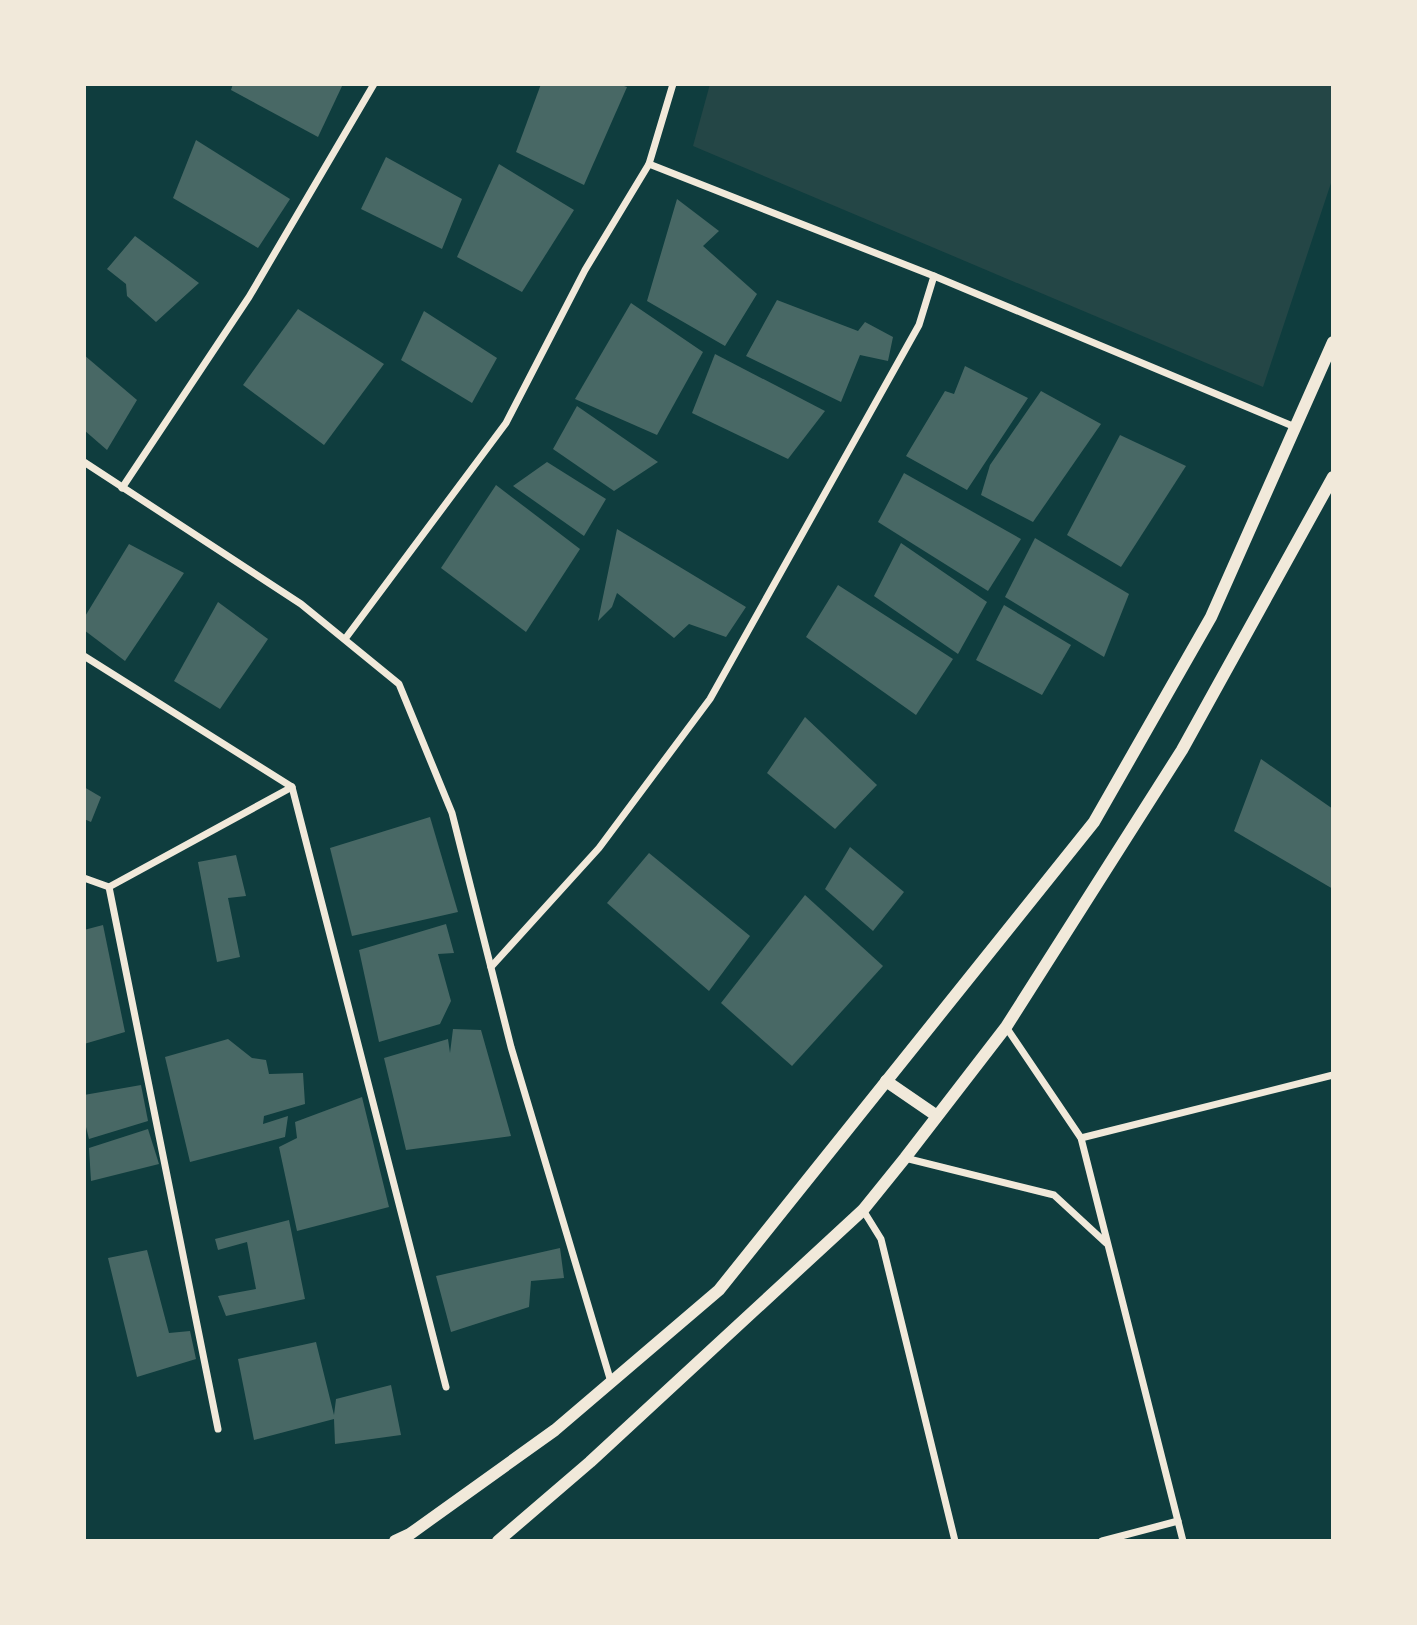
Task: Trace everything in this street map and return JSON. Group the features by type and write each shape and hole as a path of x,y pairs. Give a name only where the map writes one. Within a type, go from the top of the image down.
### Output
{"street":[{"path":"122,488 249,297 374,84"},
{"path":"345,639 506,423 585,270 649,164 673,84"},
{"path":"649,164 934,276 1295,428"},
{"path":"491,967 598,848 710,699 919,325 934,276"},
{"path":"395,1541 410,1534 555,1430 719,1290 1094,822 1211,617 1333,342"},
{"path":"84,461 301,604 399,684 452,813 511,1046 611,1382"},
{"path":"498,1541 590,1462 863,1210 905,1158 1006,1027 1182,750 1333,477"},
{"path":"84,656 292,787 446,1387"},
{"path":"84,878 109,887 292,787"},
{"path":"109,887 218,1429"},
{"path":"1006,1027 1081,1139 1183,1541"},
{"path":"1081,1139 1333,1075"},
{"path":"886,1081 937,1116"},
{"path":"905,1158 1054,1195 1107,1243"},
{"path":"863,1210 881,1239 956,1541"},
{"path":"1102,1541 1178,1521"}],"shaded area":[{"path":"710,84 1333,84 1333,177 1263,387 693,146"}],"building":[{"path":"233,84 343,84 318,137 231,90"},
{"path":"541,84 618,84 627,87 584,185 516,152"},
{"path":"196,140 290,199 258,248 173,198"},
{"path":"386,157 462,199 442,249 361,209"},
{"path":"499,164 574,210 522,292 457,257"},
{"path":"677,199 719,231 703,246 757,294 725,346 647,301"},
{"path":"135,236 199,283 156,322 127,296 126,284 107,269"},
{"path":"777,300 858,331 865,322 893,337 888,361 860,355 841,402 746,356"},
{"path":"631,303 703,352 657,435 575,399"},
{"path":"298,309 384,364 324,445 243,385"},
{"path":"424,311 497,358 472,403 401,360"},
{"path":"715,354 825,411 788,459 692,413"},
{"path":"84,355 137,400 107,450 84,430"},
{"path":"965,366 1028,398 967,490 906,456 945,391 954,394"},
{"path":"1041,391 1101,424 1033,522 981,495 990,465"},
{"path":"577,406 658,462 614,491 553,449"},
{"path":"1120,435 1186,466 1121,567 1067,535"},
{"path":"547,462 606,499 584,536 513,486"},
{"path":"904,473 1021,539 988,591 878,522"},
{"path":"496,485 580,549 526,632 441,568"},
{"path":"617,529 746,607 726,637 689,624 674,638 617,593 612,607 598,621"},
{"path":"1035,538 1129,594 1104,657 1005,597"},
{"path":"901,543 987,602 958,654 874,596"},
{"path":"129,544 184,573 125,661 84,630 84,618"},
{"path":"838,585 953,659 916,715 806,637"},
{"path":"218,602 268,639 220,709 174,681"},
{"path":"1004,605 1071,645 1042,695 976,660"},
{"path":"805,717 877,785 835,829 767,773"},
{"path":"1261,759 1333,809 1333,889 1234,831"},
{"path":"84,787 101,797 91,822 84,819"},
{"path":"430,817 458,912 352,936 330,848"},
{"path":"850,847 904,892 873,931 825,889"},
{"path":"649,853 750,936 709,991 607,903"},
{"path":"236,855 246,896 228,898 240,957 217,962 198,862"},
{"path":"805,895 883,966 792,1066 721,1003"},
{"path":"446,924 454,953 438,954 451,1001 440,1024 379,1042 359,950"},
{"path":"103,925 125,1032 84,1044 84,930"},
{"path":"453,1029 481,1030 511,1136 406,1150 384,1058 448,1039 450,1053"},
{"path":"228,1039 252,1058 266,1060 269,1074 303,1073 305,1104 264,1116 263,1124 288,1116 285,1137 190,1162 165,1057"},
{"path":"141,1085 148,1121 89,1139 84,1119 84,1095"},
{"path":"362,1097 389,1207 297,1231 279,1147 297,1138 295,1122"},
{"path":"148,1129 159,1164 91,1181 89,1148"},
{"path":"289,1220 305,1299 226,1316 218,1296 256,1289 247,1242 218,1250 215,1239"},
{"path":"560,1248 564,1278 531,1281 529,1307 451,1332 436,1276"},
{"path":"147,1250 169,1333 190,1331 196,1359 137,1377 108,1258"},
{"path":"316,1342 334,1415 336,1399 391,1385 401,1435 335,1444 334,1419 254,1440 238,1359"}]}
